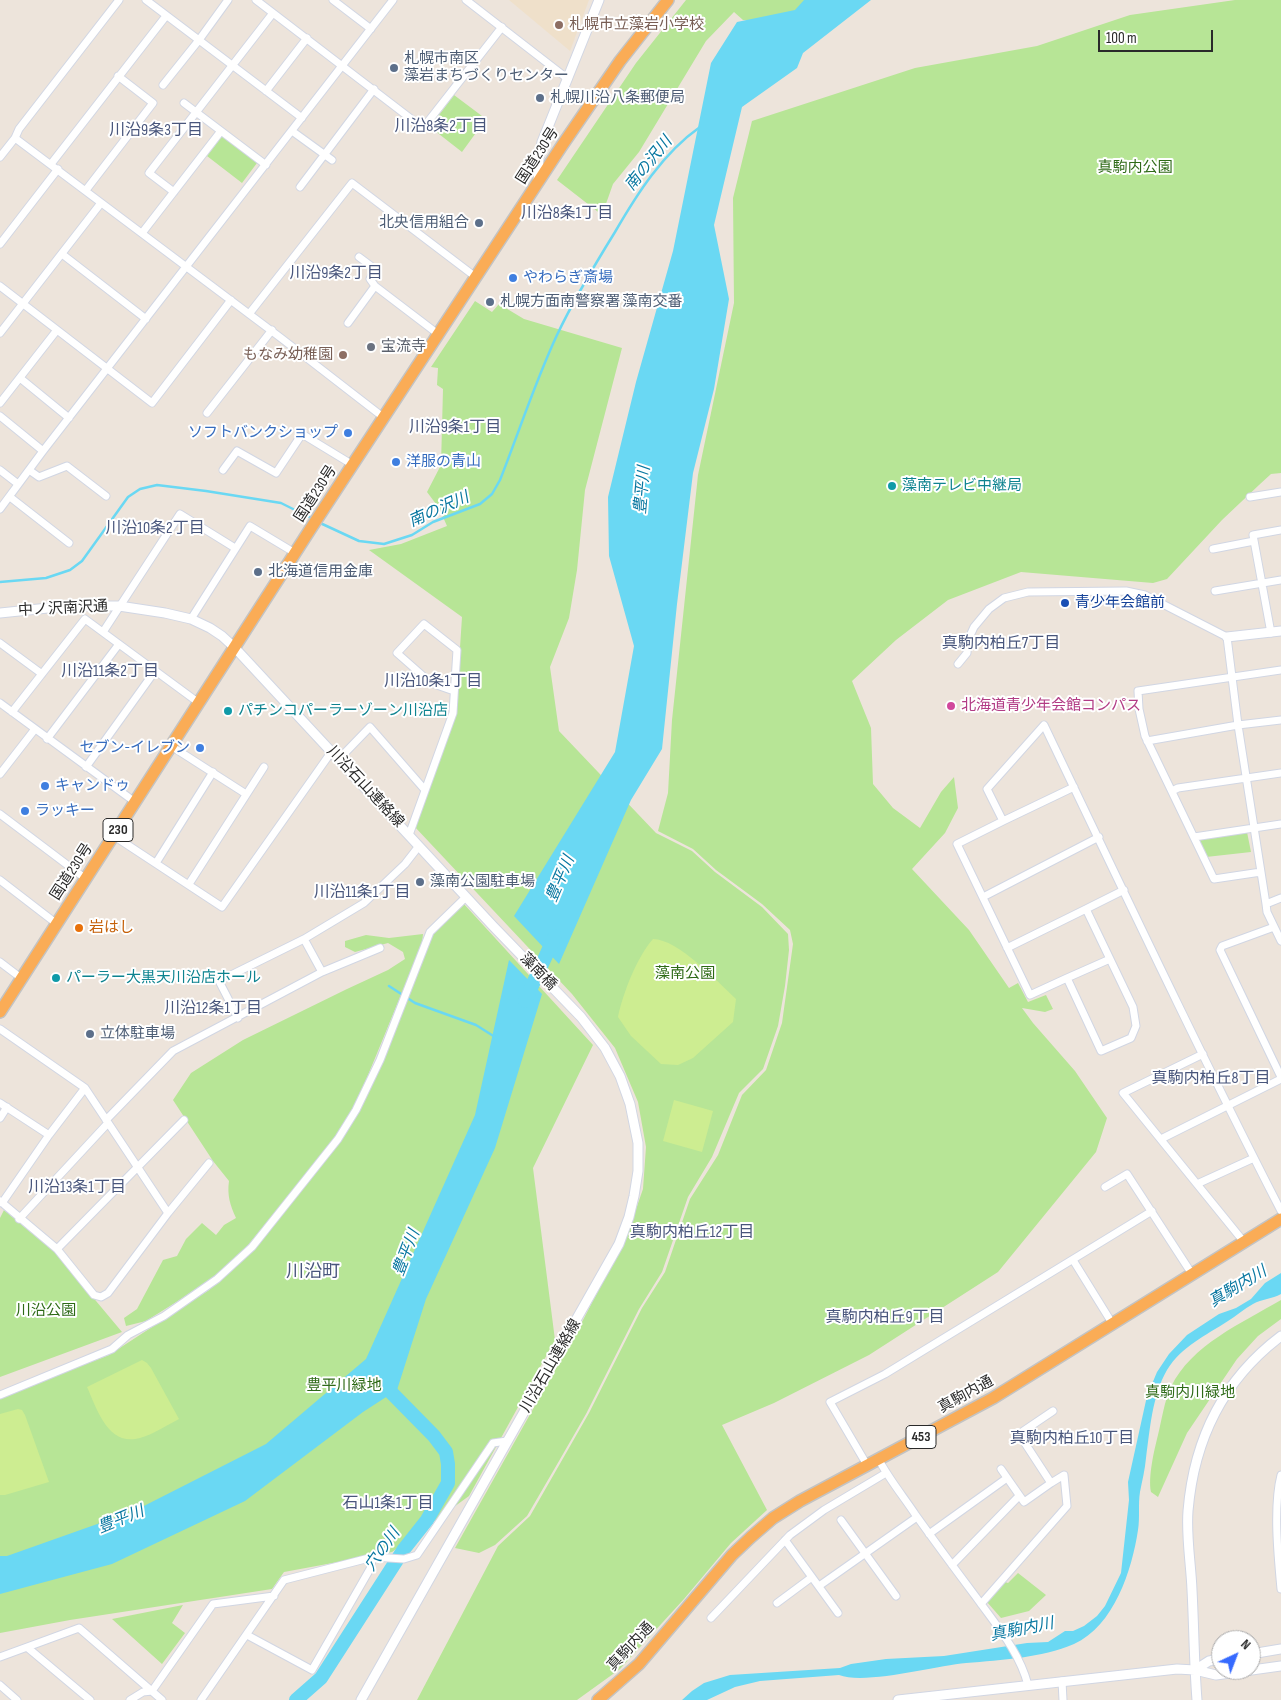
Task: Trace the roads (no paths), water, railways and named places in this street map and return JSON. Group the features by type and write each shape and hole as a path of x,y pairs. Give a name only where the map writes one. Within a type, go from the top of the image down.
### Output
{"highway":[{"name":"国道230号","path":"0,1012 383,417 620,61 668,0"},
{"name":"真駒内通","path":"598,1700 639,1664 732,1555 773,1518 800,1501 993,1398 1281,1219"}],"street":[{"path":"0,157 15,138 19,129 118,0"},
{"path":"146,0 302,118"},
{"path":"163,85 228,0"},
{"path":"256,0 423,128 502,27"},
{"path":"333,0 371,29"},
{"path":"0,509 393,0"},
{"path":"466,0 568,78"},
{"path":"538,184 542,142 599,0"},
{"path":"174,192 150,173 273,13"},
{"path":"51,164 166,16"},
{"path":"266,91 306,38"},
{"path":"86,190 153,103 118,76"},
{"path":"300,186 374,90"},
{"path":"184,103 266,165"},
{"path":"142,233 221,131"},
{"path":"292,131 332,160"},
{"path":"15,138 272,330 383,417"},
{"path":"0,244 58,170"},
{"path":"249,314 352,183 477,278"},
{"path":"0,333 101,203"},
{"path":"62,254 146,319"},
{"path":"359,257 375,269 370,279 375,286 438,334"},
{"path":"0,286 152,403 231,300"},
{"path":"348,323 375,286"},
{"path":"0,403 57,330"},
{"path":"207,413 272,330"},
{"path":"20,378 69,418"},
{"path":"0,416 43,451"},
{"path":"223,470 238,451 276,473 302,434 353,464"},
{"path":"29,470 39,477 67,466 106,496"},
{"path":"0,470 18,484"},
{"path":"1250,497 1281,492"},
{"path":"10,497 69,543"},
{"path":"103,632 180,514 235,548"},
{"path":"191,619 250,526 295,553"},
{"path":"1271,632 1253,535 1281,530"},
{"path":"1214,549 1254,541"},
{"path":"1215,591 1281,580"},
{"path":"958,664 967,653 970,633 989,608 1004,598 1028,592 1126,590 1145,594 1227,637 1281,631"},
{"name":"中ノ沢南沢通","path":"0,613 67,606 119,606 191,619 222,636 235,648"},
{"path":"12,712 84,619 199,703"},
{"path":"409,835 453,713 457,650 424,624 397,653 431,683 454,691"},
{"path":"1227,637 1238,725 1266,904 1281,941"},
{"path":"0,643 42,674"},
{"path":"47,738 119,644"},
{"name":"川沿石山連絡線","path":"235,648 495,928"},
{"path":"1261,872 1214,878 1147,741 1139,709 1138,691 1281,670"},
{"path":"86,767 155,671"},
{"path":"0,703 135,802"},
{"path":"1147,741 1238,725 1281,720"},
{"path":"1003,821 986,789 1044,725 1281,1211"},
{"path":"339,759 370,727 425,790"},
{"path":"0,774 35,729"},
{"path":"171,746 246,794"},
{"path":"114,836 222,907 332,751"},
{"path":"189,884 264,767"},
{"path":"156,862 213,772"},
{"path":"1172,791 1178,788 1281,773"},
{"path":"1074,787 957,844 1030,995 1110,959"},
{"path":"0,814 86,879"},
{"path":"1194,837 1281,824"},
{"path":"983,897 1099,837"},
{"path":"238,1018 219,981 304,939 364,903 405,864 419,846"},
{"path":"0,880 57,924"},
{"path":"1008,948 1124,890"},
{"path":"0,1395 112,1349 128,1335 164,1316 217,1279 252,1247 338,1139 356,1110 380,1060 430,932 466,897"},
{"path":"1266,904 1281,898"},
{"path":"1067,978 1101,1051 1131,1038 1136,1026 1133,1007 1086,909"},
{"path":"1161,1139 1281,1078 1220,950 1222,946 1274,927"},
{"name":"藻南橋","path":"495,928 580,1017"},
{"path":"304,939 322,972"},
{"path":"20,1219 107,1121 173,1051 322,972 380,948"},
{"path":"0,962 21,978"},
{"name":"川沿石山連絡線","path":"361,1700 612,1259 630,1217 638,1171 638,1143 630,1104 620,1076 605,1048 580,1017"},
{"path":"0,1029 85,1088 168,1214"},
{"path":"1203,1054 1123,1093 1244,1242"},
{"path":"85,1088 1,1202 57,1249 94,1295 101,1297 108,1293 208,1163"},
{"path":"0,1103 49,1135"},
{"path":"0,1118 7,1108"},
{"path":"57,1249 184,1120"},
{"path":"1198,1184 1254,1158"},
{"path":"1105,1187 1127,1174 1192,1274"},
{"path":"867,1465 830,1402 885,1374 1152,1211"},
{"path":"1073,1260 1112,1323"},
{"path":"1197,1700 1188,1512 1192,1479 1200,1448 1216,1410 1230,1386 1264,1349 1281,1336"},
{"path":"1050,1483 1019,1434 1053,1411"},
{"path":"200,1700 284,1580 373,1556 404,1559 417,1555 493,1443 507,1441"},
{"path":"879,1460 929,1534 1001,1630 1024,1672 1028,1685"},
{"path":"981,1604 1068,1506 1064,1475 1024,1502 1001,1469"},
{"path":"711,1618 785,1540 816,1515 886,1473"},
{"path":"1281,1475 1277,1497 1281,1589"},
{"path":"929,1534 1007,1478"},
{"path":"952,1565 1019,1496"},
{"path":"818,1586 917,1517"},
{"path":"841,1520 896,1596"},
{"path":"785,1540 838,1613"},
{"path":"247,1635 312,1670 370,1569 373,1556"},
{"path":"777,1603 812,1576"},
{"path":"130,1700 144,1692 152,1691 213,1604 274,1596"},
{"path":"0,1657 79,1628 162,1700"},
{"path":"28,1648 90,1700"},
{"path":"1261,1652 1281,1649"},
{"path":"1195,1670 1211,1661"},
{"path":"898,1700 1176,1668 1216,1675 1281,1666"},
{"path":"1062,1681 1063,1700"},
{"path":"0,1685 17,1700"}],"water":[{"path":"804,0 871,0 803,53 797,68 742,107 714,225 729,299 714,389 693,473 662,749 631,800 559,964 514,916 615,752 634,646 609,556 608,497 636,382 673,251 711,63 737,22 795,10"},
{"path":"509,960 542,994 495,1148 426,1299 397,1390 363,1412 245,1501 112,1564 0,1594 0,1556 7,1556 134,1511 266,1444 366,1359 475,1115"},
{"path":"1281,1273 1281,1294 1253,1304 1195,1342 1180,1354 1167,1370 1158,1391 1152,1413 1139,1497 1138,1530 1126,1579 1110,1611 1088,1636 1061,1649 1021,1658 966,1663 865,1678 839,1675 760,1681 735,1687 707,1700 682,1700 704,1683 730,1675 840,1668 851,1664 886,1659 944,1656 1027,1643 1048,1642 1065,1631 1073,1631 1084,1626 1097,1616 1105,1606 1121,1573 1129,1500 1128,1482 1147,1396 1157,1372 1169,1354 1187,1335 1219,1314 1236,1308 1251,1299 1265,1283"}],"waterway":[{"name":"南の沢川","path":"318,522 359,541 384,544 412,535 433,522 480,504 492,494 500,480 549,353 584,283 632,203 652,175 674,149 700,127"},
{"name":"南の沢川","path":"0,582 46,578 70,570 82,561 128,497 140,489 157,485 281,503 313,519"},
{"name":"豊平川","path":"525,1001 555,936"},
{"path":"389,986 415,1003 476,1025 495,1037"},
{"name":"穴の川","path":"296,1700 321,1678 404,1549 427,1520 448,1483 446,1452 434,1436 380,1381"}],"place":[{"name":"札幌市立藻岩小学校","path":"559,25"},
{"name":"札幌市南区 藻岩まちづくりセンター","path":"394,68"},
{"name":"札幌川沿八条郵便局","path":"540,98"},
{"name":"北央信用組合","path":"479,223"},
{"name":"やわらぎ斎場","path":"513,278"},
{"name":"札幌方面南警察署 藻南交番","path":"490,302"},
{"name":"宝流寺","path":"371,347"},
{"name":"もなみ幼稚園","path":"343,355"},
{"name":"ソフトバンクショップ","path":"348,433"},
{"name":"洋服の青山","path":"396,462"},
{"name":"藻南テレビ中継局","path":"892,486"},
{"name":"北海道信用金庫","path":"258,572"},
{"name":"青少年会館前","path":"1065,603"},
{"name":"北海道青少年会館コンパス","path":"951,706"},
{"name":"パチンコパーラーゾーン川沿店","path":"228,711"},
{"name":"セブン-イレブン","path":"200,748"},
{"name":"キャンドゥ","path":"45,786"},
{"name":"ラッキー","path":"25,811"},
{"name":"藻南公園駐車場","path":"420,882"},
{"name":"岩はし","path":"79,928"},
{"name":"パーラー大黒天川沿店ホール","path":"56,978"},
{"name":"立体駐車場","path":"90,1034"}],"district":[{"name":"川沿8条2丁目","path":"441,127"},
{"name":"川沿9条3丁目","path":"156,131"},
{"name":"川沿8条1丁目","path":"567,214"},
{"name":"川沿9条2丁目","path":"336,274"},
{"name":"川沿9条1丁目","path":"455,428"},
{"name":"川沿10条2丁目","path":"155,529"},
{"name":"真駒内柏丘7丁目","path":"1001,644"},
{"name":"川沿11条2丁目","path":"110,672"},
{"name":"川沿10条1丁目","path":"433,682"},
{"name":"川沿11条1丁目","path":"362,893"},
{"name":"川沿12条1丁目","path":"213,1009"},
{"name":"真駒内柏丘8丁目","path":"1211,1079"},
{"name":"川沿13条1丁目","path":"77,1188"},
{"name":"真駒内柏丘12丁目","path":"692,1233"},
{"name":"川沿町","path":"313,1272"},
{"name":"真駒内柏丘9丁目","path":"885,1318"},
{"name":"真駒内柏丘10丁目","path":"1072,1439"},
{"name":"石山1条1丁目","path":"388,1504"}],"park label":[{"name":"真駒内公園","path":"1135,168"},
{"name":"藻南公園","path":"685,974"},
{"name":"川沿公園","path":"46,1311"},
{"name":"豊平川緑地","path":"344,1386"},
{"name":"真駒内川緑地","path":"1190,1393"}],"water label":[{"name":"真駒内川","path":"1238,1287"},
{"name":"真駒内川","path":"1022,1630"}]}
